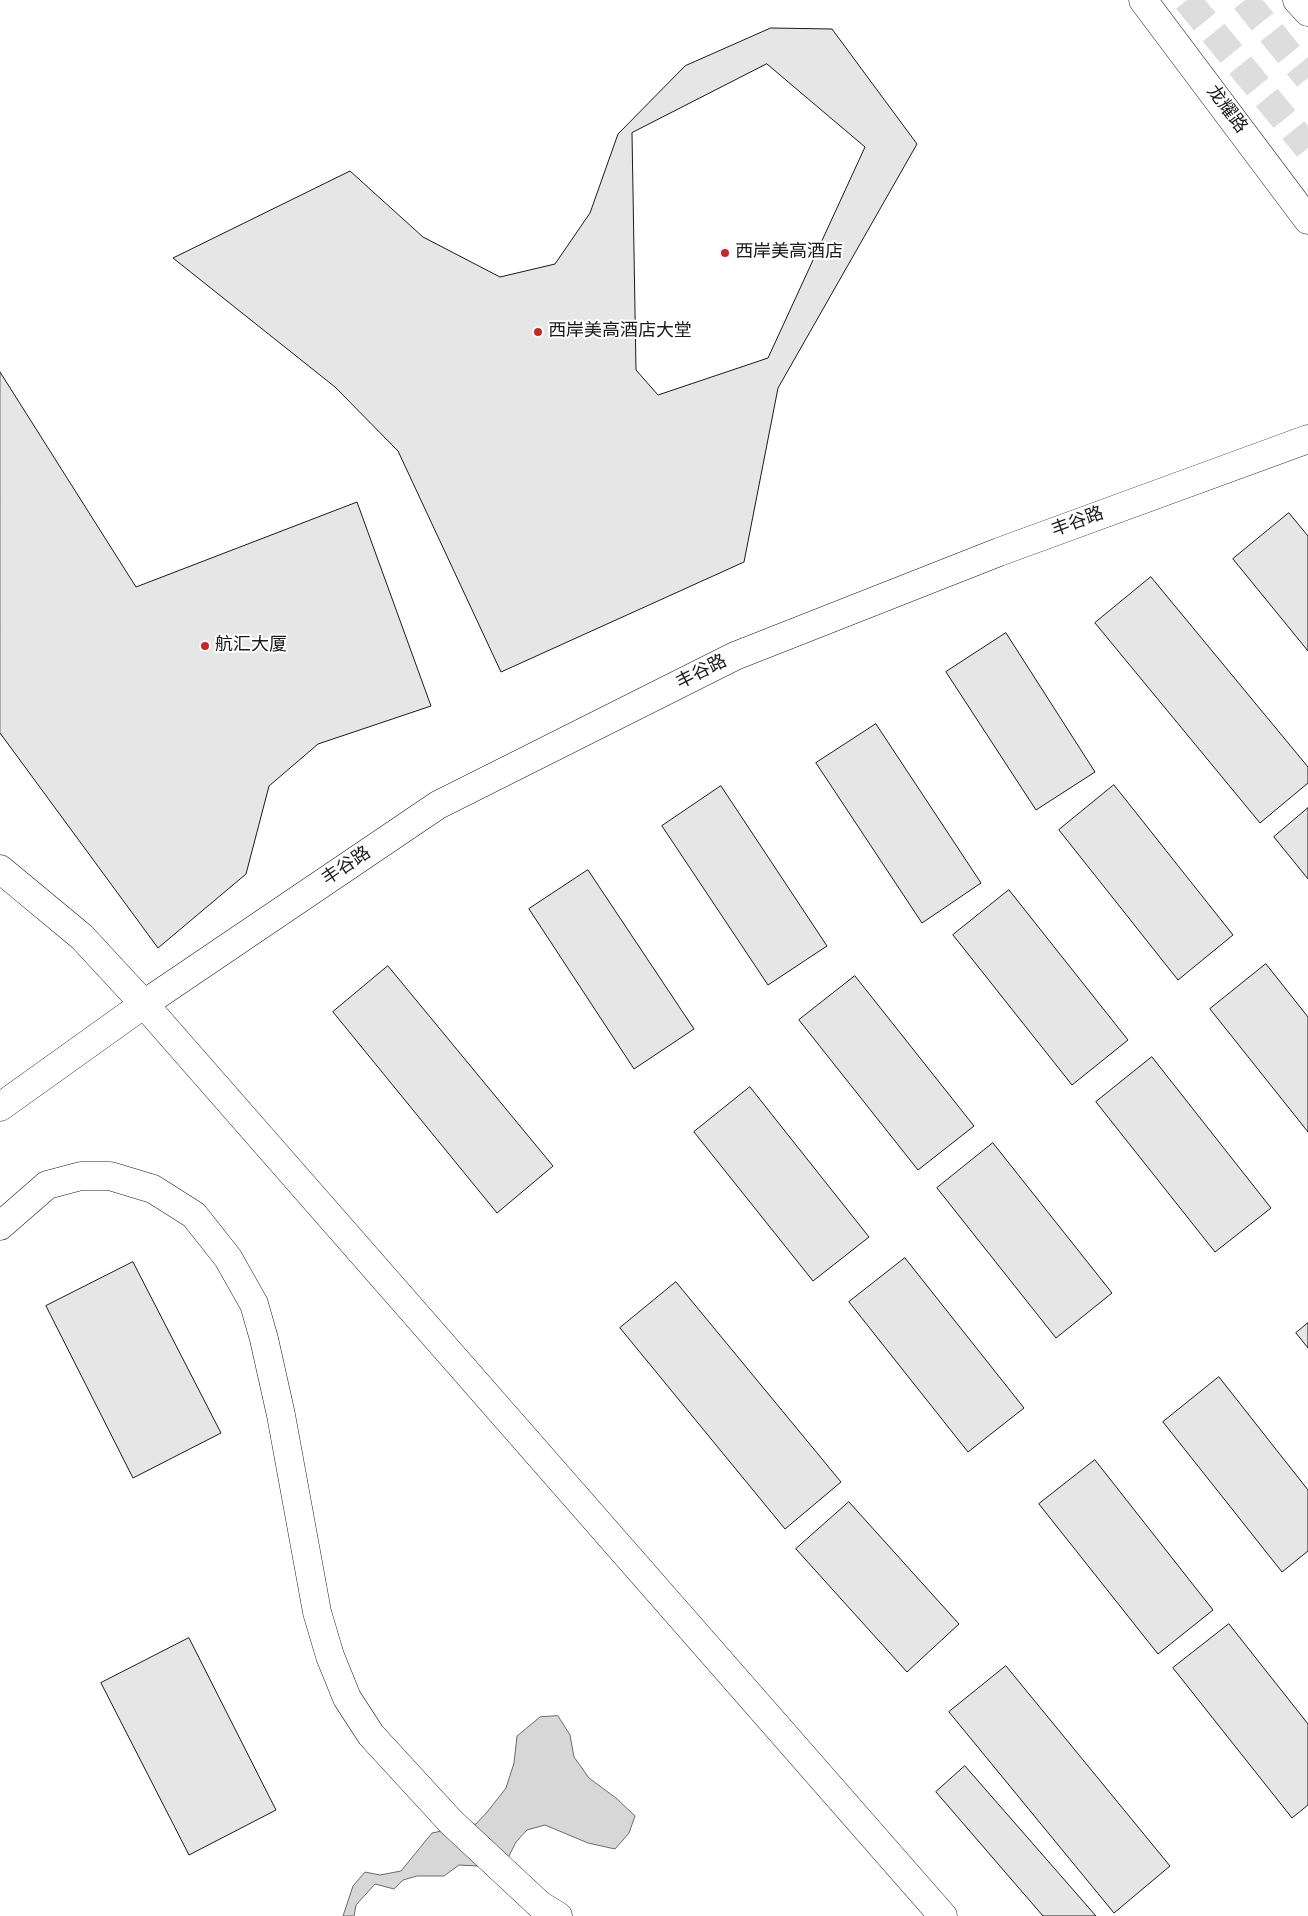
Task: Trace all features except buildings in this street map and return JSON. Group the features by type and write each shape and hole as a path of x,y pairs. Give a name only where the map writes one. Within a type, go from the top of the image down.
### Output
{"street":[{"name":"龙耀路","path":"1143,0 1308,220"},
{"path":"1297,0 1308,12"},
{"name":"丰谷路","path":"0,1107 144,1004 438,806 736,656 999,552 1308,439"},
{"path":"0,869 82,937 144,1004 943,1916"},
{"path":"0,1226 47,1185 81,1176 110,1176 153,1189 194,1215 228,1258 254,1304 281,1415 317,1612 330,1656 347,1698 371,1735 452,1822 540,1905 558,1916"}],"shaded area":[{"path":"558,1716 570,1735 574,1757 589,1778 616,1798 635,1816 629,1833 615,1849 588,1843 545,1825 527,1830 516,1842 506,1862 478,1866 459,1865 444,1876 417,1876 403,1880 394,1889 375,1884 356,1905 354,1916 343,1916 353,1886 365,1872 380,1875 401,1871 432,1833 476,1824 506,1788 514,1763 517,1736 540,1717"}],"tunnel":[{"path":"1187,0 1308,148"},
{"path":"1245,0 1308,78"}],"place":[{"name":"西岸美高酒店","path":"725,253"},
{"name":"西岸美高酒店大堂","path":"538,332"},
{"name":"航汇大厦","path":"205,646"}]}
